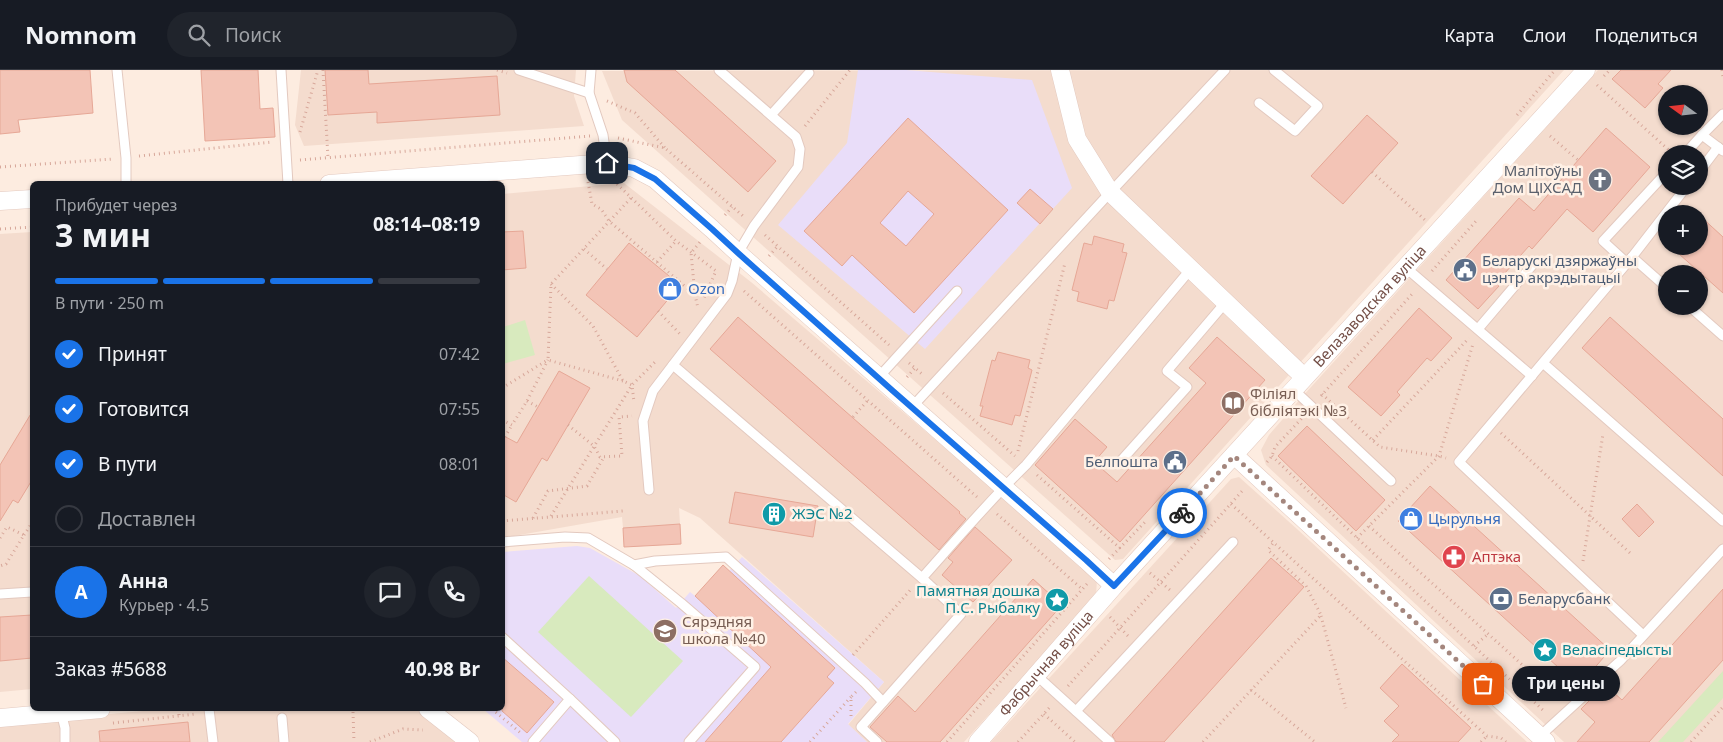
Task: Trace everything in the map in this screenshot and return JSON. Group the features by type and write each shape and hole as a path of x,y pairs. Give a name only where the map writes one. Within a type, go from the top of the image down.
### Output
{"street":[{"path":"1060,70 1077,139 1110,192 1225,303 1299,383"},
{"name":"Велазаводская вуліца","path":"1114,586 1586,70"},
{"path":"369,181 607,163 634,168 655,179 1114,586"},
{"path":"0,201 30,199"},
{"path":"1234,456 1543,739"},
{"name":"Фабрычная вуліца","path":"978,742 1114,586"},
{"path":"0,718 74,711"},
{"path":"431,711 470,742"}],"lane":[{"path":"117,70 126,158 126,181"},
{"path":"281,70 288,181"},
{"path":"520,70 588,93"},
{"path":"591,70 588,93 603,135 607,163"},
{"path":"649,490 644,421 653,391 727,294 738,253 754,226 798,167 800,149 796,137 719,70"},
{"path":"912,408 1225,70"},
{"path":"1259,103 1295,131 1318,106 1274,70"},
{"path":"771,115 809,73"},
{"path":"1708,129 1723,114"},
{"path":"1693,145 1702,135 1721,149 1708,163"},
{"path":"1658,182 1603,241 1658,281"},
{"path":"1643,635 1459,462 1629,260 1680,195"},
{"path":"1478,329 1535,262"},
{"path":"1405,267 1532,376"},
{"path":"922,578 1026,465 1190,270"},
{"path":"878,378 957,291"},
{"path":"1119,463 1187,387 1167,371 1225,303"},
{"path":"1699,315 1723,336"},
{"path":"1543,363 1723,522"},
{"path":"672,365 922,578 961,614 861,727 877,742"},
{"path":"1299,383 1391,481"},
{"path":"505,542 565,537 588,538 634,565 755,667 689,742"},
{"path":"1076,711 1233,542"},
{"path":"1600,680 1620,662 1723,549"},
{"path":"634,565 684,558 726,558 865,683 883,702"},
{"path":"0,594 30,592"},
{"path":"505,640 615,742"},
{"path":"1036,674 1110,742"},
{"path":"1543,739 1555,722 1587,693"},
{"path":"533,742 570,700"},
{"path":"209,711 213,742"},
{"path":"61,712 66,742"},
{"path":"282,718 284,742"}],"path":[{"path":"0,167 126,158 298,139 318,70"},
{"path":"323,70 328,158"},
{"path":"796,137 849,72 843,70"},
{"path":"1722,70 1723,77"},
{"path":"1597,84 1664,145"},
{"path":"588,93 635,113 665,148"},
{"path":"287,161 603,135"},
{"path":"1550,136 1578,160"},
{"path":"1372,172 1426,221"},
{"path":"588,179 592,204 695,295 698,310"},
{"path":"505,437 548,360 551,284 631,198 676,241 716,271 696,315"},
{"path":"0,229 30,227"},
{"path":"1017,458 1073,233"},
{"path":"656,262 676,241"},
{"path":"777,247 740,288 1082,589 1137,645"},
{"path":"584,249 608,269"},
{"path":"551,284 593,326 623,381"},
{"path":"658,311 680,335 687,328"},
{"path":"1373,440 1478,329"},
{"path":"1357,538 1439,456 1478,329"},
{"path":"551,516 632,386 660,356"},
{"path":"505,386 548,360 623,381 632,386"},
{"path":"1299,383 1380,447 1439,456 1459,462"},
{"path":"632,386 634,405"},
{"path":"527,400 538,407"},
{"path":"853,417 868,400"},
{"path":"568,425 594,446 600,457 622,456 619,417 615,413"},
{"path":"619,417 635,415"},
{"path":"1581,577 1606,418"},
{"path":"505,422 512,425"},
{"path":"1491,424 1630,553"},
{"path":"1272,456 1357,538 1555,722"},
{"path":"532,519 548,491 587,486 604,457"},
{"path":"1018,742 1256,475"},
{"path":"1231,504 1487,736 1501,738 1506,742"},
{"path":"505,521 624,511"},
{"path":"0,566 6,564 30,526"},
{"path":"1369,526 1552,692"},
{"path":"0,538 7,527 24,535"},
{"path":"1274,542 1268,550 1306,586 1321,615 1346,708"},
{"path":"810,742 865,683 853,654 922,578"},
{"path":"1203,742 1321,615"},
{"path":"1474,646 1488,634"},
{"path":"1251,690 1315,742"},
{"path":"851,697 851,724"},
{"path":"1691,742 1723,708"},
{"path":"179,711 179,716"},
{"path":"494,711 524,736"},
{"path":"353,712 354,742"},
{"path":"1044,714 1075,742"},
{"path":"370,742 403,729 426,730"},
{"path":"1481,742 1487,736"}],"shaded area":[{"path":"301,70 576,70 574,96 584,126 304,146 295,125"},
{"path":"858,70 906,70 1032,80 1072,188 925,349 778,225 847,143"},
{"path":"1564,70 1123,559 1115,560 622,120 602,71"},
{"path":"1598,70 1723,70 1723,742 1564,742 1266,465 1261,450 1269,435"},
{"path":"624,183 751,282 1097,578 1096,596 964,742 867,742 848,725 884,682 700,518 679,508 680,524 623,528 622,517 505,538 505,194"},
{"path":"30,232 30,689 0,692 0,234"},
{"path":"1239,477 1527,742 991,742 1231,479"},
{"name":"Сярэдняя школа №40","path":"577,546 590,548 640,576 676,608 690,592 695,596 729,571 742,557 884,682 848,724 867,742 522,742 485,711 505,711 505,552"},
{"path":"143,711 420,711 458,742 0,742 0,724"}],"green space":[{"path":"525,320 535,355 505,363 505,326"},
{"path":"589,576 683,661 631,717 538,632"},
{"path":"1723,671 1723,698 1683,742 1658,742"}],"building":[{"path":"0,70 90,70 93,113 18,120 20,132 0,134"},
{"path":"201,70 258,70 260,109 273,108 275,137 205,141"},
{"path":"325,70 368,70 369,84 497,76 500,115 377,123 377,112 328,115"},
{"path":"624,70 675,70 776,161 748,192 627,82"},
{"path":"1621,70 1671,70 1658,84 1658,94 1645,108 1612,79"},
{"path":"1367,115 1398,143 1343,204 1311,176"},
{"path":"908,118 1008,210 914,313 852,255 842,266 804,231","holes":["908,191 934,214 906,246 880,223"]},
{"path":"1606,128 1650,167 1593,232 1567,209 1532,249 1529,246 1496,283 1499,286 1478,309 1446,280 1519,198 1534,211"},
{"path":"1030,189 1053,209 1040,224 1017,203"},
{"path":"1708,223 1723,237 1723,293 1708,280 1708,265 1691,265 1680,255 1708,255"},
{"path":"523,231 526,268 505,270 505,232"},
{"path":"1094,236 1124,244 1122,252 1127,253 1114,301 1109,300 1107,309 1077,301 1079,292 1072,290 1084,243 1092,245"},
{"path":"629,243 680,285 637,337 586,295"},
{"path":"1419,308 1452,338 1431,361 1427,358 1397,392 1400,395 1381,416 1348,387"},
{"path":"738,317 960,512 966,519 939,550 710,349"},
{"path":"1610,317 1723,419 1723,476 1582,348"},
{"path":"1217,337 1265,380 1120,542 1035,465 1075,419 1107,447 1094,462 1117,482 1206,383 1189,368"},
{"path":"998,352 1030,360 1028,368 1032,370 1020,416 1015,415 1012,425 980,416 983,406 980,406 992,360 995,361"},
{"path":"559,371 590,388 547,461 542,458 516,502 505,496 505,437 517,443"},
{"path":"30,415 30,483 18,503 13,500 0,521 0,465"},
{"path":"1307,426 1385,500 1356,531 1278,456"},
{"path":"1430,486 1610,650 1591,672 1595,675 1594,680 1596,684 1604,684 1622,700 1723,589 1723,660 1649,742 1577,742 1595,722 1581,709 1592,698 1592,689 1586,687 1582,689 1398,521"},
{"name":"ЖЭС №2","path":"735,492 818,506 813,537 729,523"},
{"path":"1637,504 1654,522 1639,537 1622,519"},
{"path":"680,524 681,544 624,547 623,528"},
{"path":"975,527 1012,560 973,602 942,575 953,562 948,558"},
{"path":"1271,558 1304,587 1164,742 1116,742 1112,735"},
{"path":"723,565 835,668 827,677 834,683 781,742 705,742 771,667 695,596"},
{"path":"1033,579 1062,605 940,742 887,742 870,727 898,696 915,712"},
{"path":"30,615 30,658 0,661 0,617"},
{"path":"505,660 554,702 527,733 502,711 505,711"},
{"path":"1402,664 1471,728 1458,742 1392,742 1399,735 1384,721 1399,706 1380,688"},
{"path":"188,722 190,742 100,742 99,731"}],"way so far":[{"path":"1182,513 1234,456 1483,684"}],"place":[{"name":"Малітоўны Дом ЦІХСАД","path":"1600,180"},
{"name":"Беларускі дзяржаўны цэнтр акрэдытацыі","path":"1465,270"},
{"name":"Ozon","path":"670,289"},
{"name":"Філіял бібліятэкі №3","path":"1233,403"},
{"name":"Белпошта","path":"1175,462"},
{"name":"ЖЭС №2","path":"774,514"},
{"name":"Цырульня","path":"1411,519"},
{"name":"Аптэка","path":"1454,557"},
{"name":"Беларусбанк","path":"1501,599"},
{"name":"Памятная дошка П.С. Рыбалку","path":"1057,600"},
{"name":"Сярэдняя школа №40","path":"665,631"},
{"name":"Веласіпедысты","path":"1545,650"},
{"name":"Три цены","path":"1483,684"}],"route":[{"path":"607,163 634,168 655,179 1114,586 1182,513"}]}
